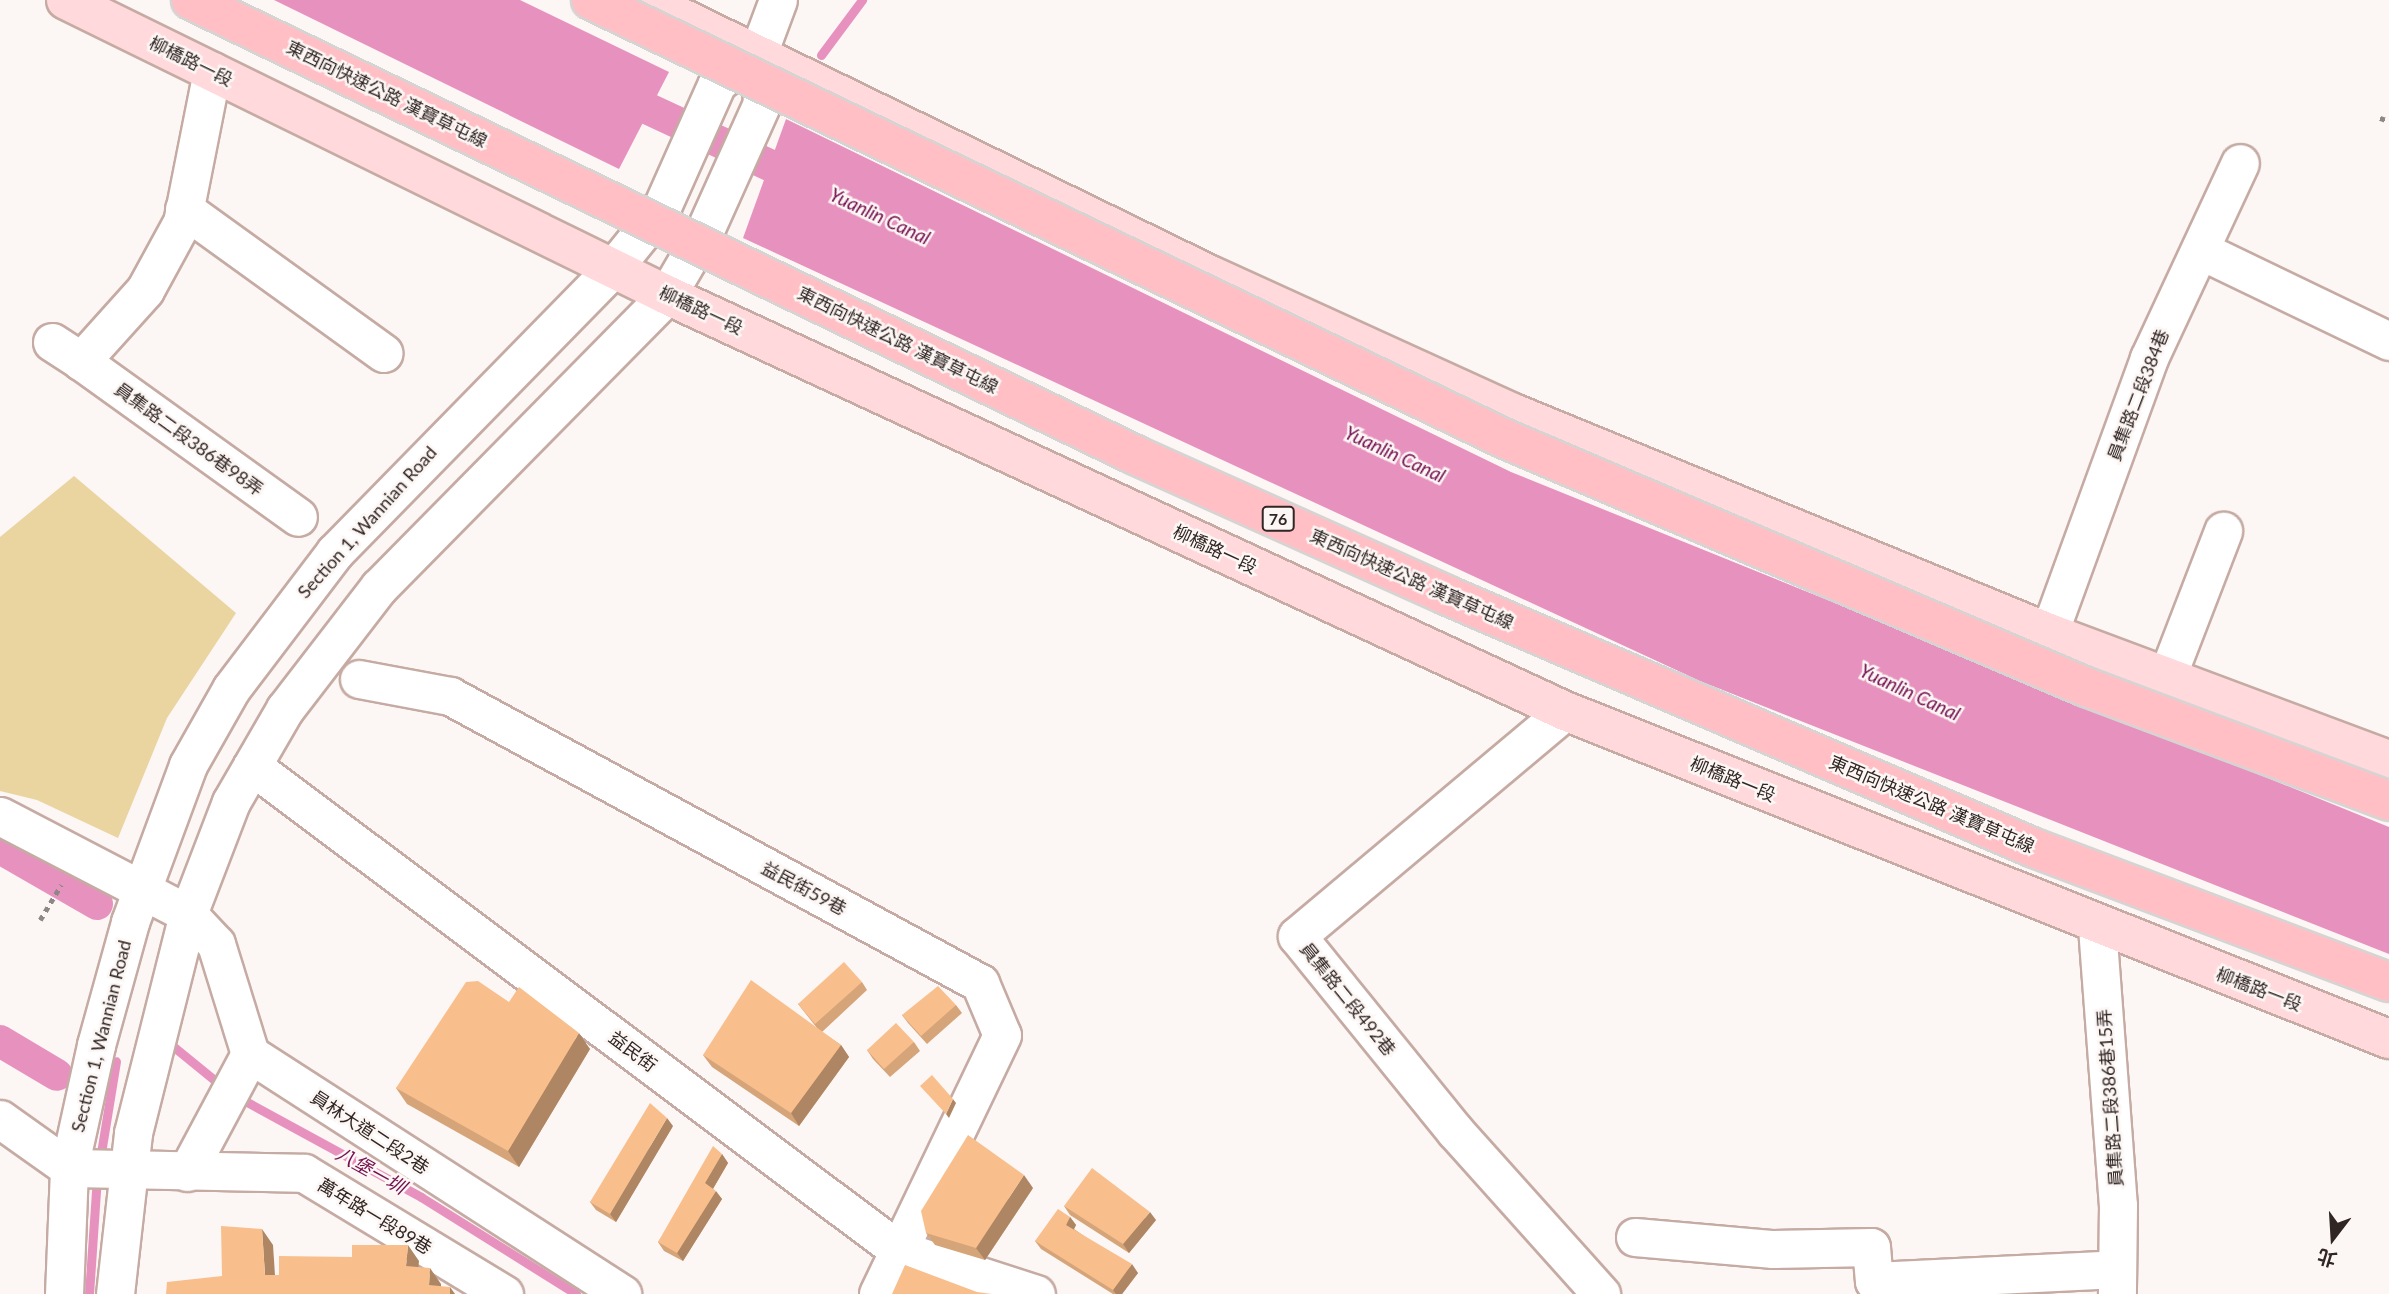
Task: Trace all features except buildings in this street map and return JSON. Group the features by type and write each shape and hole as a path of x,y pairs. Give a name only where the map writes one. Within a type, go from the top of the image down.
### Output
{"highway":[{"name":"東西向快速公路 漢寶草屯線","path":"191,0 1135,455 1434,590 2034,848 2389,982"},
{"path":"591,0 1503,438 2086,687 2389,801"}],"main road":[{"name":"柳橋路一段","path":"66,0 667,295 1565,711 2097,927 2389,1039"},
{"path":"645,0 759,51 1212,276 1513,413 2049,634 2389,760"}],"street":[{"path":"115,1294 132,1133 183,930 252,766 300,687 379,587 667,295 705,230 762,103 759,51 778,0"},
{"name":"Section 1, Wannian Road","path":"64,1294 69,1168 79,1122 137,907 188,765 282,618 353,532 614,267 661,209 716,83 759,51"},
{"name":"員集路二段386巷98弄","path":"212,71 184,209 145,290 66,351 298,517"},
{"name":"員集路二段384巷","path":"2049,634 2149,358 2240,163"},
{"path":"184,209 384,353"},
{"path":"2200,250 2389,341"},
{"path":"2166,679 2223,531"},
{"name":"益民街59巷","path":"359,679 450,696 980,983 1002,1035 897,1249 878,1294"},
{"name":"員集路二段492巷","path":"1565,711 1297,936 1455,1131 1601,1294"},
{"name":"益民街","path":"252,766 897,1249 1036,1294"},
{"path":"0,816 137,907 216,944 250,1055 187,1172"},
{"name":"員集路二段386巷15弄","path":"1635,1237 1773,1249 1871,1247 1874,1281 2117,1282 2097,927"},
{"name":"員林大道二段2巷","path":"250,1055 622,1294"},
{"path":"0,1119 69,1168"},
{"name":"萬年路一段89巷","path":"69,1168 127,1172 304,1173 504,1294"}],"path":[{"path":"2380,118 2389,121"},
{"path":"40,920 65,877"}],"shaded area":[{"path":"74,476 236,613 167,718 118,838 37,800 0,791 0,537"}],"water":[{"path":"274,0 520,0 669,72 619,169"},
{"path":"786,119 1511,472 2389,827 2389,954 1700,681 743,238"}],"waterway":[{"path":"821,55 862,0"},
{"name":"Yuanlin Canal","path":"612,92 806,182"},
{"name":"八堡一圳","path":"0,848 97,904"},
{"name":"八堡一圳","path":"0,1041 57,1075"},
{"name":"八堡一圳","path":"169,1043 222,1086"},
{"path":"100,1159 116,1061"},
{"name":"八堡一圳","path":"236,1096 421,1197 576,1294"},
{"path":"89,1294 97,1177"}]}
